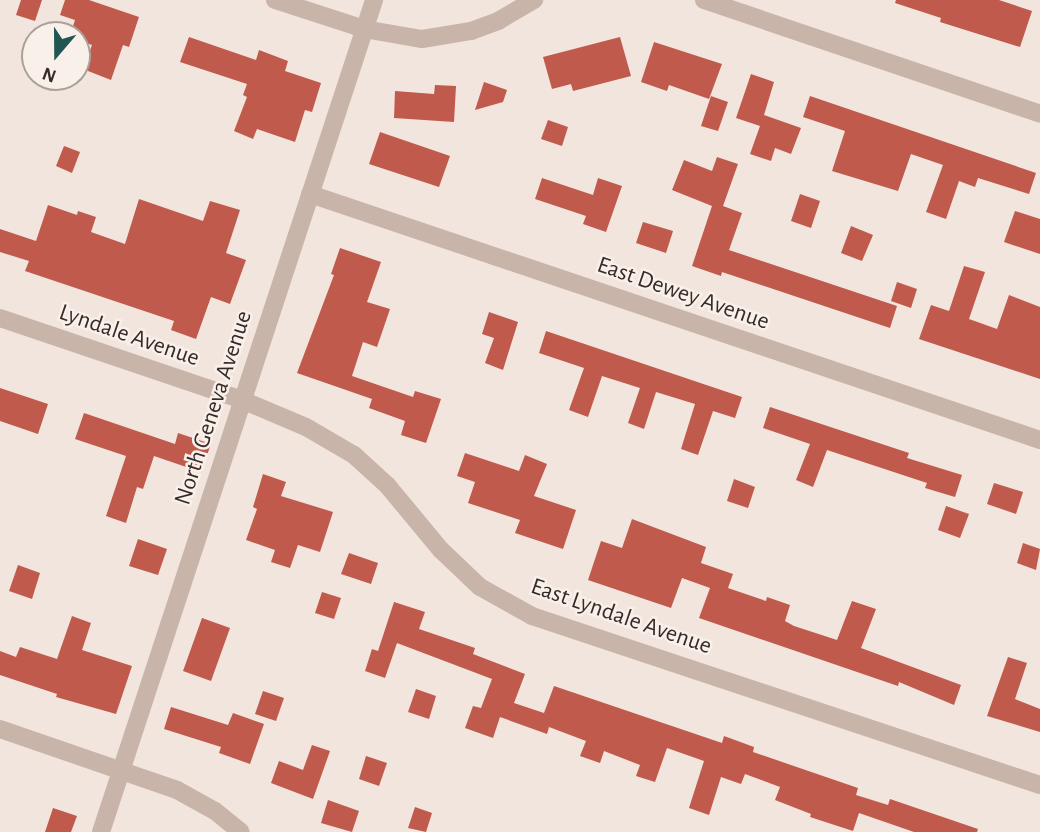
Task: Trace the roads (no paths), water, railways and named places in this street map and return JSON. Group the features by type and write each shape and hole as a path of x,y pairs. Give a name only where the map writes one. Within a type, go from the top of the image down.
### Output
{"street":[{"path":"275,0 364,29 422,39 471,31 498,21 534,0"},
{"name":"North Geneva Avenue","path":"101,832 373,0"},
{"path":"704,0 1040,114"},
{"name":"East Dewey Avenue","path":"310,194 1040,440"},
{"name":"Lyndale Avenue","path":"0,318 242,400"},
{"name":"East Lyndale Avenue","path":"242,400 306,427 354,455 387,485 441,550 480,587 532,616 1040,785"},
{"path":"0,729 177,790 215,811 242,832"}]}
